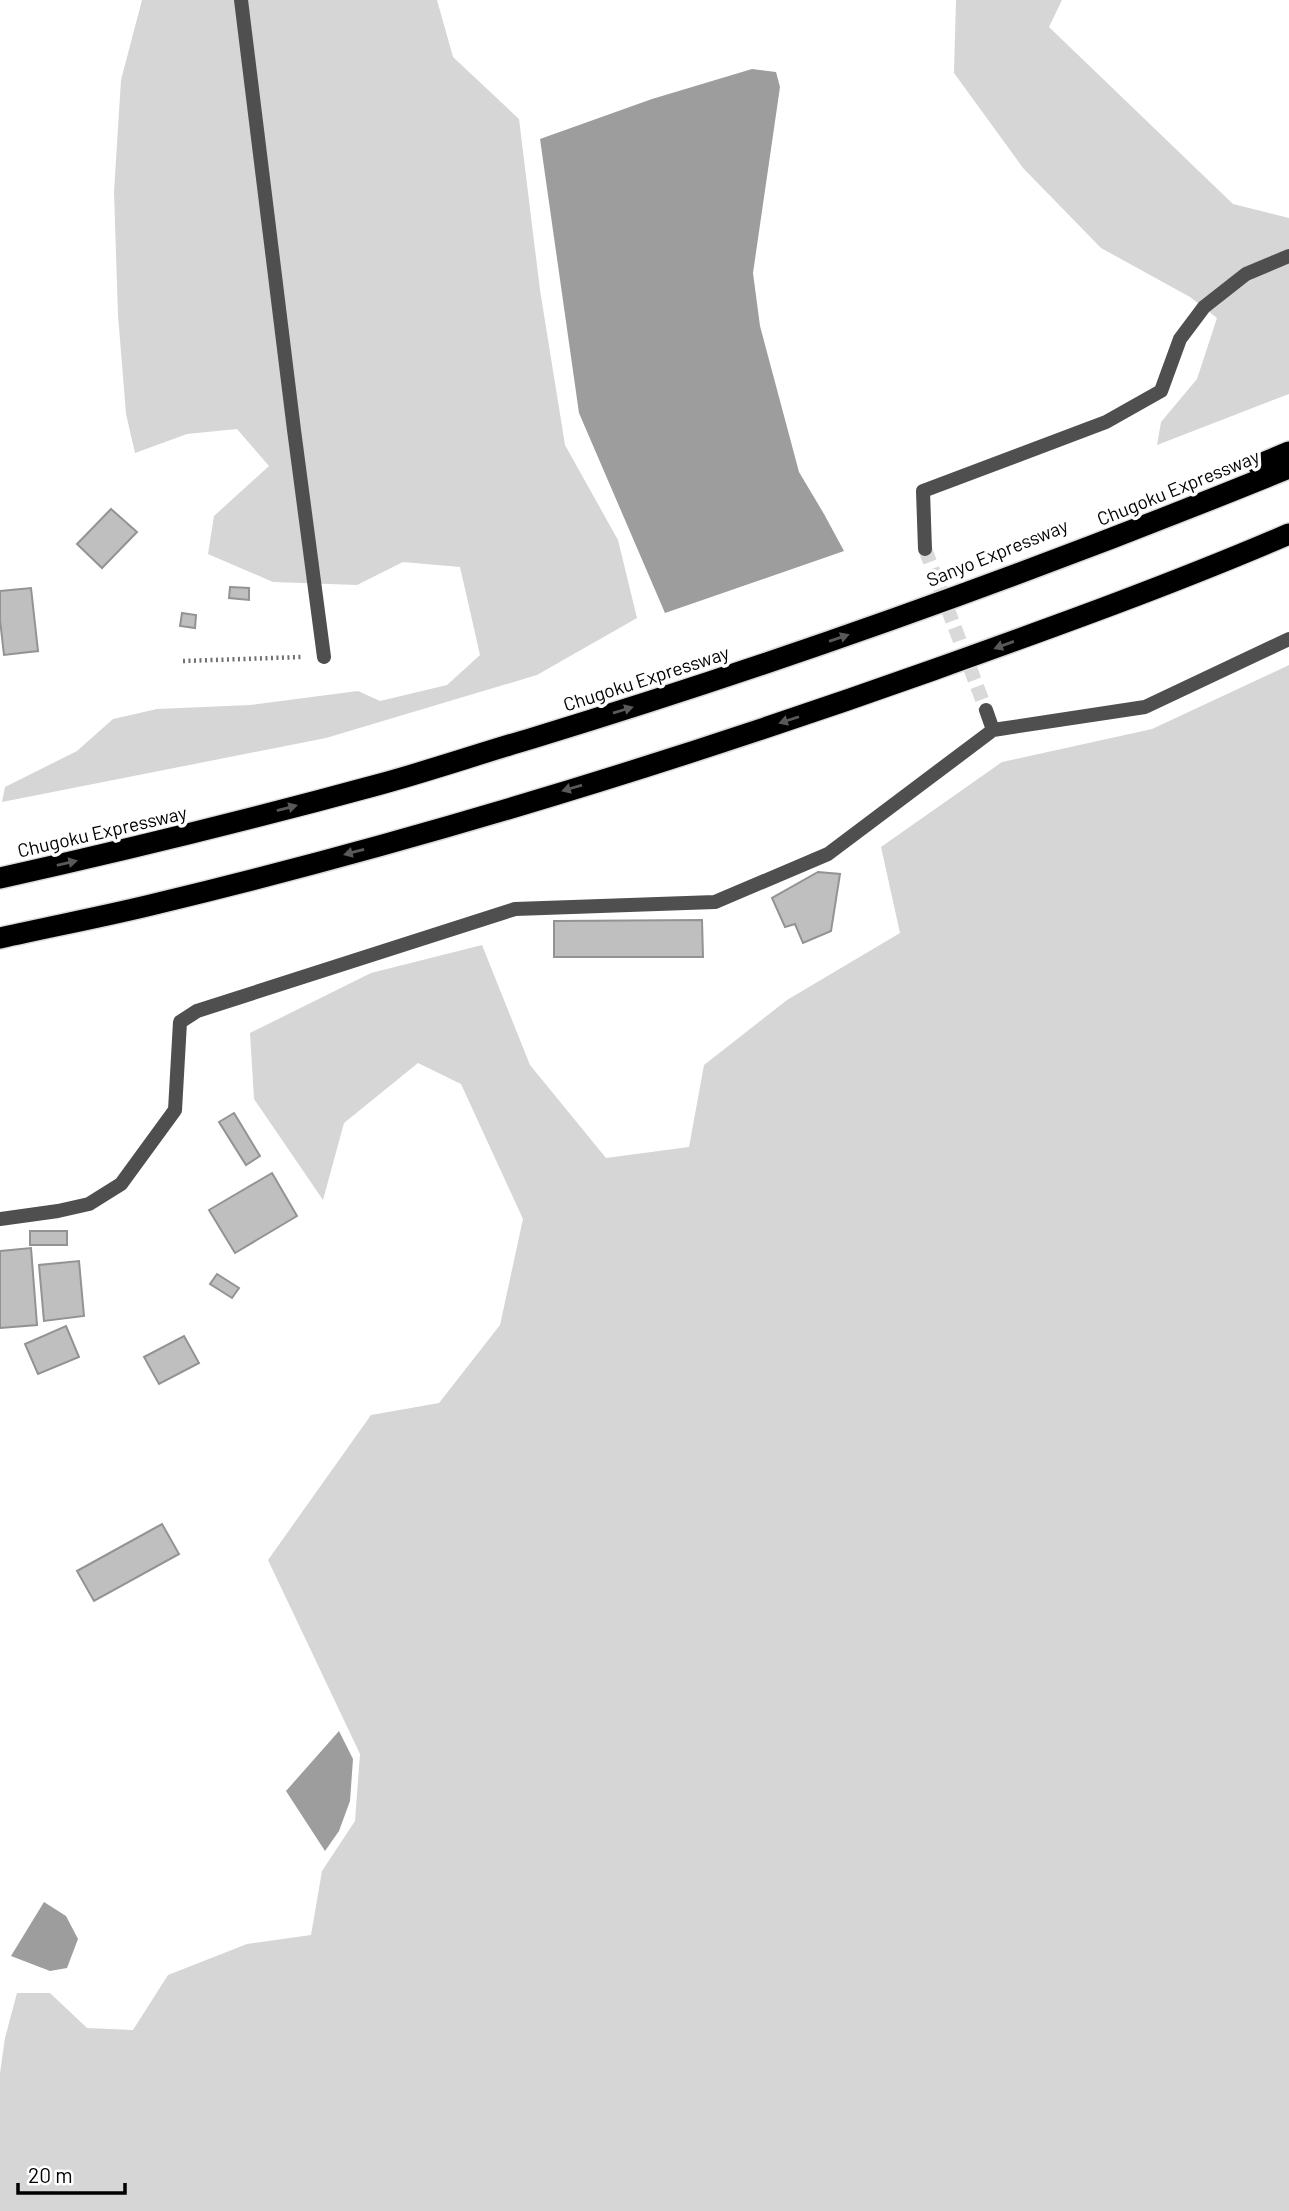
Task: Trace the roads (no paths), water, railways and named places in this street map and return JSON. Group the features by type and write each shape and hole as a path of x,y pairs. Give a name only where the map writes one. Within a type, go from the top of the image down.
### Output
{"highway":[{"name":"Sanyo Expressway","path":"876,626 1036,562 1289,452"},
{"name":"Chugoku Expressway","path":"0,878 153,844 379,784 639,706 876,626 1054,561 1289,468"},
{"path":"1068,622 1289,534"},
{"path":"0,938 186,896 389,842 603,779 823,709 1289,545"}],"street":[{"path":"241,0 324,657"},
{"path":"925,549 923,491 1107,422 1161,391 1180,339 1204,307 1245,274 1289,256"},
{"path":"0,1219 89,1205 121,1184 175,1110 180,1022 197,1011 515,909 715,902 828,854 993,730 1145,707 1289,639"},
{"path":"986,710 993,730"}],"tunnel":[{"path":"925,549 986,710"}]}
